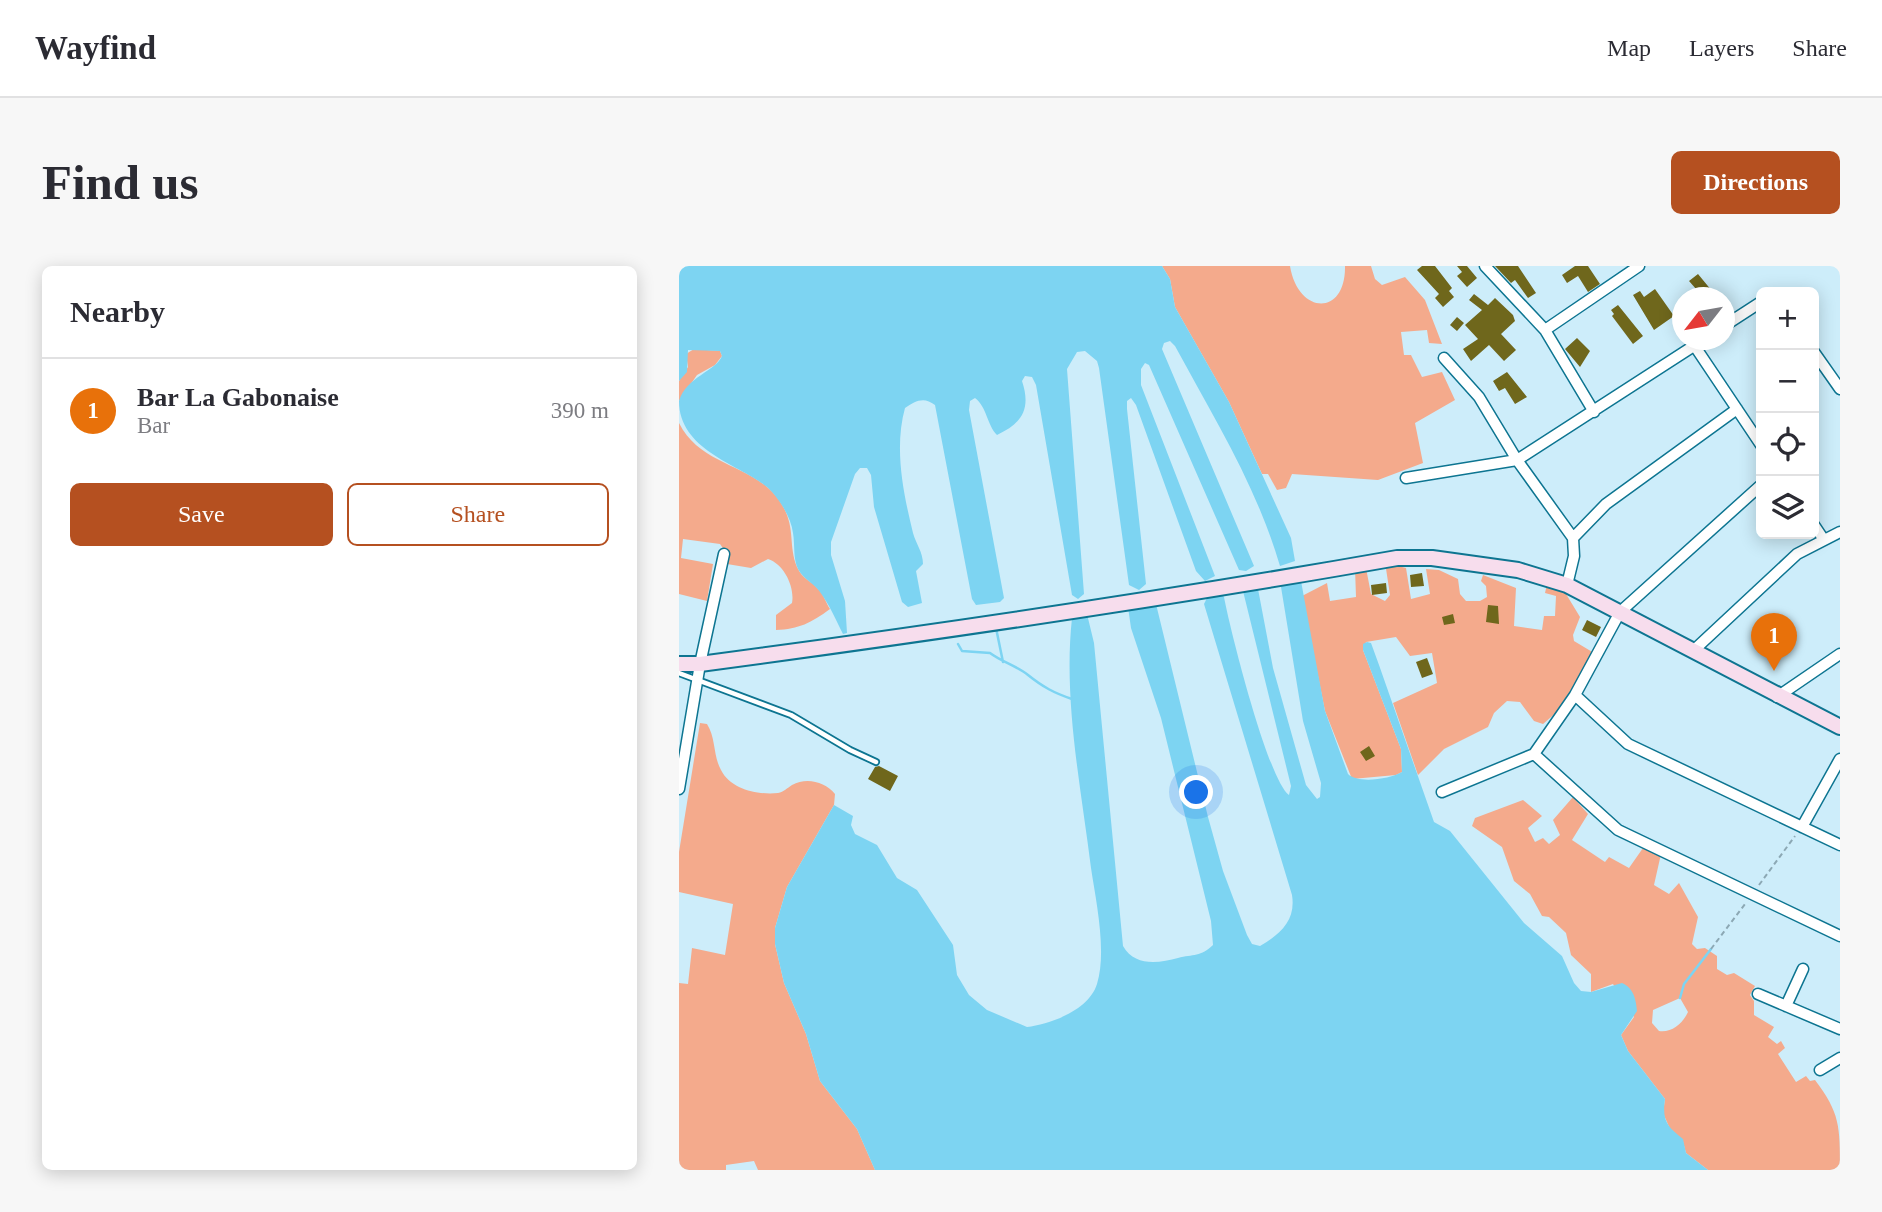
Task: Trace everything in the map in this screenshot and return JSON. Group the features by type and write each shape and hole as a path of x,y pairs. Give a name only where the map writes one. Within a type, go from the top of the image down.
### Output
{"street":[{"path":"1485,266 1545,330 1594,412"},
{"path":"1545,330 1639,266"},
{"path":"1735,319 1756,305"},
{"path":"1406,478 1517,460 1687,350"},
{"path":"1704,350 1756,438"},
{"path":"1444,358 1479,397 1517,460 1573,538 1574,556 1567,585"},
{"path":"1819,359 1840,389"},
{"path":"1573,538 1606,504 1737,409"},
{"path":"1442,792 1534,754 1575,695 1620,612 1756,490"},
{"path":"1819,532 1824,540"},
{"path":"1693,652 1797,554 1840,532"},
{"path":"679,789 698,672 724,554"},
{"path":"679,664 698,672 1162,599 1397,558 1432,558 1518,570 1567,585 1840,727"},
{"path":"1777,696 1840,654"},
{"path":"1575,695 1628,744 1840,845"},
{"path":"1534,754 1618,831 1840,936"},
{"path":"1802,827 1840,759"},
{"path":"1786,1006 1803,969"},
{"path":"1758,994 1840,1029"},
{"path":"1820,1070 1840,1058"}],"lane":[{"path":"679,673 698,672 791,715 843,747 876,762"}],"shaded area":[{"path":"1162,266 1290,266 1302,294 1321,304 1338,294 1343,283 1345,266 1371,266 1375,279 1382,285 1405,277 1425,300 1442,344 1429,343 1427,330 1401,332 1404,355 1411,355 1422,377 1442,372 1455,400 1415,423 1423,463 1378,480 1292,474 1286,488 1277,490 1268,474 1262,474 1229,402 1175,307 1170,279"},
{"path":"694,349 720,351 722,356 715,365 697,375 679,401 679,381 688,367 686,354"},
{"path":"679,423 699,447 765,485 776,496 790,524 797,567 821,592 830,609 804,624 776,630 776,615 792,603 792,590 779,566 768,559 751,568 727,564 727,554 720,544 683,539 681,558 713,564 707,601 679,594"},
{"path":"1400,560 1402,567 1406,568 1411,599 1430,594 1426,569 1439,570 1458,579 1460,594 1466,601 1480,601 1487,597 1486,586 1481,581 1483,575 1516,588 1514,626 1542,630 1544,616 1555,616 1556,596 1545,593 1547,584 1563,589 1580,617 1573,635 1574,641 1594,653 1572,699 1543,724 1534,721 1520,702 1507,701 1494,713 1488,727 1444,749 1418,775 1393,703 1437,683 1432,653 1410,656 1396,637 1366,642 1363,650 1401,749 1402,772 1396,775 1352,779 1325,711 1302,596 1327,583 1330,601 1356,597 1355,568 1366,568 1371,594 1385,601 1390,595 1385,562"},
{"path":"700,723 707,724 710,729 721,770 738,787 754,792 778,793 792,785 810,781 821,784 835,794 834,805 787,887 775,928 775,944 784,983 806,1034 820,1081 857,1129 875,1170 758,1170 754,1161 726,1165 726,1170 679,1170 679,983 688,984 692,948 725,955 733,904 679,892 679,852"},
{"path":"1573,797 1588,814 1572,840 1605,862 1609,857 1629,868 1643,848 1661,854 1654,885 1669,894 1679,883 1698,917 1692,944 1697,949 1705,948 1717,956 1717,969 1727,975 1734,973 1755,986 1750,995 1754,1001 1754,1015 1774,1027 1768,1037 1777,1044 1781,1041 1785,1048 1778,1054 1796,1082 1806,1076 1810,1081 1815,1080 1829,1102 1839,1131 1840,1170 1708,1170 1686,1153 1683,1142 1670,1129 1663,1113 1665,1099 1628,1051 1621,1035 1634,1017 1613,984 1591,992 1591,974 1571,955 1566,933 1549,917 1542,916 1530,894 1514,881 1502,847 1472,826 1475,818 1523,800 1542,816 1528,828 1535,842 1543,838 1549,844 1560,835 1553,820","holes":["1680,998 1688,1012 1673,1029 1659,1031 1652,1023 1653,1010"]}],"water":[{"path":"679,266 1162,266 1170,279 1175,307 1229,402 1291,538 1295,561 1280,566 1247,481 1205,400 1170,341 1164,343 1162,349 1254,566 1246,571 1239,570 1149,365 1145,363 1141,369 1141,385 1215,576 1205,581 1196,571 1136,405 1131,398 1127,401 1127,409 1146,584 1139,590 1129,585 1099,368 1097,361 1085,351 1077,352 1067,369 1084,594 1078,599 1072,595 1036,385 1032,377 1025,376 1022,381 1026,399 1023,414 1006,430 997,435 975,398 970,401 969,410 1004,598 1000,602 976,605 972,599 935,405 920,400 905,408 900,454 909,517 923,560 923,564 916,571 922,603 908,607 902,602 874,507 871,475 867,468 860,468 855,474 831,542 831,555 845,601 847,633 843,634 818,589 798,569 792,527 776,497 756,479 700,444 689,432 682,418 679,401 683,393 722,356 720,351 688,350 687,372 679,381"},
{"path":"1282,581 1301,581 1325,711 1348,774 1359,779 1374,779 1402,772 1401,749 1363,650 1363,644 1367,642 1371,643 1434,822 1450,831 1524,923 1562,956 1574,983 1581,991 1591,992 1622,983 1632,991 1637,1011 1621,1035 1628,1051 1665,1099 1664,1113 1667,1122 1683,1139 1686,1153 1708,1170 875,1170 857,1129 820,1081 806,1034 784,983 775,944 775,928 787,887 834,805 853,816 851,825 855,834 877,845 897,878 917,890 953,945 957,975 969,995 987,1010 1027,1027 1058,1019 1078,1008 1093,993 1101,957 1098,911 1071,712 1072,618 1087,614 1094,643 1123,946 1134,957 1148,962 1205,952 1213,945 1211,921 1161,718 1131,628 1128,607 1156,604 1223,871 1247,935 1252,944 1260,946 1280,931 1289,919 1293,904 1292,895 1204,604 1208,596 1220,592 1224,597 1261,734 1280,783 1289,795 1291,786 1243,591 1255,585 1258,589 1273,668 1306,785 1317,799 1320,797 1321,783 1303,721"}],"building":[{"path":"1422,266 1435,266 1452,288 1449,291 1454,297 1443,307 1435,298 1439,294 1417,270"},
{"path":"1457,266 1467,266 1477,278 1467,287 1457,276 1462,272"},
{"path":"1495,266 1518,266 1536,293 1528,298 1515,280 1511,283"},
{"path":"1575,266 1588,266 1600,284 1588,292 1578,276 1567,283 1562,275"},
{"path":"1698,274 1709,287 1694,287 1689,281"},
{"path":"1655,289 1672,313 1672,317 1654,330 1633,295 1640,291 1644,297"},
{"path":"1474,294 1488,305 1495,298 1513,315 1515,321 1501,334 1516,350 1504,361 1489,345 1471,361 1463,349 1478,339 1465,325 1482,310 1469,300"},
{"path":"1618,305 1643,336 1633,344 1612,316 1614,314 1611,310"},
{"path":"1457,317 1464,323 1457,331 1450,325"},
{"path":"1577,338 1590,351 1580,367 1565,349"},
{"path":"1507,372 1527,397 1515,404 1505,388 1499,391 1493,381"},
{"path":"1422,573 1424,586 1411,587 1410,575"},
{"path":"1386,583 1387,593 1372,595 1371,585"},
{"path":"1488,605 1498,606 1499,624 1486,622"},
{"path":"1453,614 1455,623 1444,625 1442,617"},
{"path":"1587,620 1601,627 1596,637 1582,630"},
{"path":"1427,658 1433,674 1422,678 1416,662"},
{"path":"1369,746 1375,756 1366,761 1360,752"},
{"path":"879,766 898,776 890,791 868,779 875,767"}],"waterway":[{"path":"996,628 1003,662"},
{"path":"958,644 962,651 990,653 1049,689 1072,699"},
{"path":"1680,998 1684,984 1711,949"}],"place":[{"name":"Bar La Gabonaise","path":"1774,671"}]}
